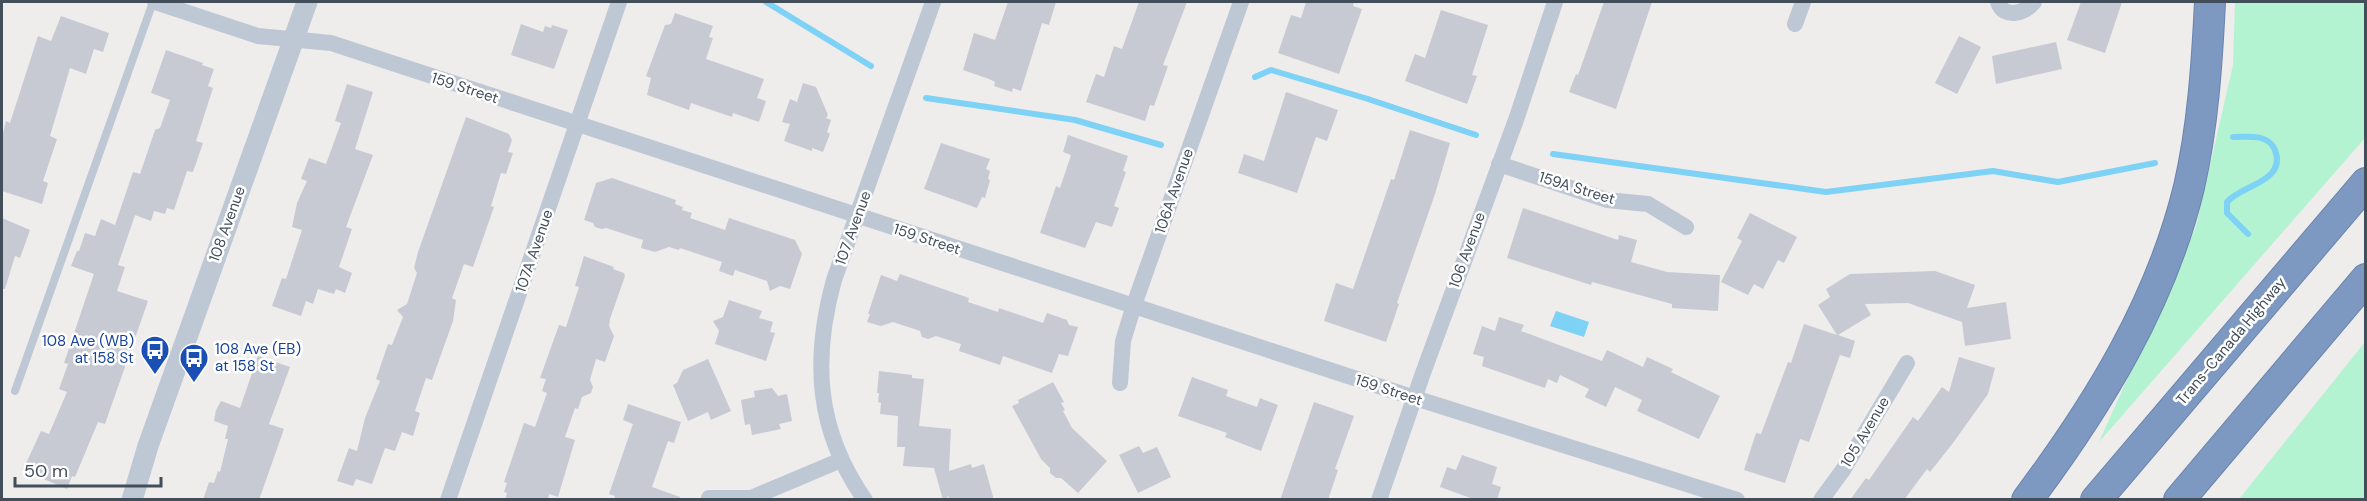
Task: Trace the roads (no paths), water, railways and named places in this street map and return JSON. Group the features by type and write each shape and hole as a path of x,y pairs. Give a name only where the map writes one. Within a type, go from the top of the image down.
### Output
{"highway":[{"path":"2027,500 2106,384 2135,331 2162,272 2182,212 2195,156 2204,89 2210,2"},
{"name":"Trans-Canada Highway","path":"2096,500 2366,183"},
{"path":"2179,500 2366,279"}],"street":[{"name":"159 Street","path":"154,2 258,36 331,43 1134,305 1694,494"},
{"name":"108 Avenue","path":"132,500 147,446 307,2"},
{"name":"107A Avenue","path":"448,500 619,2"},
{"name":"107 Avenue","path":"841,460 823,405 820,363 825,312 834,280 933,2"},
{"name":"106A Avenue","path":"1120,383 1123,341 1134,305 1241,2"},
{"name":"106 Avenue","path":"1379,500 1556,2"},
{"path":"1795,24 1803,2"},
{"path":"1998,2 2008,13 2019,13 2034,2"},
{"name":"159A Street","path":"1499,164 1607,200 1648,204 1686,227"},
{"name":"105 Avenue","path":"1821,500 1843,470 1907,363"},
{"name":"108 Avenue","path":"120,500 147,446"},
{"path":"709,498 751,498 841,460 865,500"},
{"path":"1694,494 1737,500"}],"lane":[{"path":"15,391 154,2"}],"water":[{"path":"1556,311 1589,322 1584,337 1550,326"}],"waterway":[{"path":"766,2 871,66"},
{"path":"1255,77 1271,70 1476,135"},
{"path":"926,98 1075,120 1161,145"},
{"path":"2233,137 2262,138 2272,145 2277,161 2275,169 2269,176 2227,202 2227,213 2248,234"},
{"path":"1553,154 1826,192 1993,171 2058,182 2155,163"}],"place":[{"name":"108 Ave (WB) at 158 St","path":"155,376"},
{"name":"108 Ave (EB) at 158 St","path":"194,384"}]}
